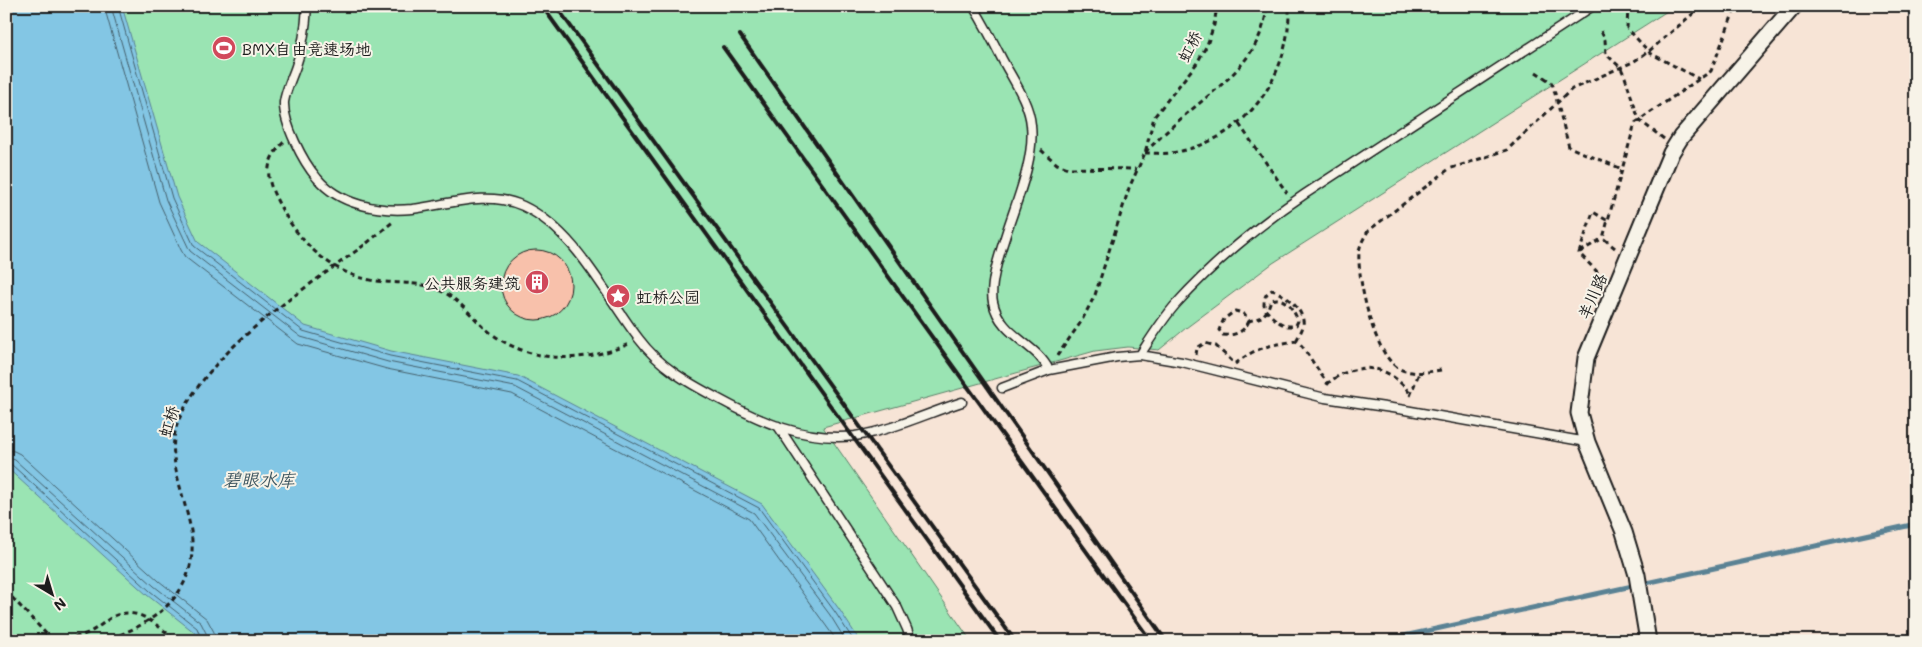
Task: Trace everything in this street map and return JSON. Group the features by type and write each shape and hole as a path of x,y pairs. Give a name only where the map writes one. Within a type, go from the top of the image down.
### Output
{"street":[{"name":"羊川路","path":"1648,641 1637,575 1624,532 1587,442 1579,413 1586,358 1675,147 1794,6"}],"lane":[{"path":"307,6 303,45 287,87 284,104 293,134 309,169 332,192 351,202 374,208 410,209 453,202 502,200 520,205 534,212 546,221 578,254 639,340 669,370 684,381 741,411 778,426 816,436 857,436 878,431 962,402"},
{"path":"973,6 989,32 1027,108 1031,125 1028,163 1004,238 992,286 993,301 998,316 1008,329 1042,357 1049,370"},
{"path":"1140,355 1160,324 1176,304 1239,245 1293,202 1593,6"},
{"path":"1002,388 1049,370 1116,357 1140,355 1231,374 1325,398 1587,442"},
{"path":"778,426 892,600 911,641"}],"path":[{"name":"虹桥","path":"1144,153 1154,117 1197,63 1206,45 1214,25 1217,6"},
{"path":"1049,370 1081,322 1095,295 1129,188 1144,153 1169,129 1212,94 1235,71 1260,36 1267,6"},
{"path":"1144,153 1170,154 1189,149 1214,139 1239,124 1254,109 1271,84 1282,57 1290,20 1289,6"},
{"path":"1628,6 1627,28 1648,52 1699,79"},
{"path":"1442,370 1419,373 1400,369 1388,359 1377,338 1361,276 1359,251 1364,237 1375,226 1449,169 1507,150 1572,89 1621,68 1648,52 1702,6"},
{"path":"1579,253 1603,238 1635,123 1711,71 1736,6"},
{"path":"1601,31 1605,40 1606,54 1621,68 1639,120 1675,147"},
{"path":"1536,72 1551,82 1569,147 1622,169"},
{"path":"1239,124 1293,202"},
{"path":"293,134 278,148 268,164 267,173 270,186 280,206 301,238 329,264 350,274 373,280 411,283 441,291 455,300 488,330 506,342 542,356 562,359 586,357 613,351 639,340"},
{"path":"1031,140 1056,164 1068,168 1137,169"},
{"name":"虹桥","path":"103,641 134,629 155,617 171,604 182,588 188,572 192,552 191,531 174,466 173,450 179,419 188,401 227,354 260,323 410,209"},
{"path":"1579,253 1593,212 1608,221"},
{"path":"1603,238 1627,257"},
{"path":"1579,253 1614,288"},
{"path":"1249,322 1243,312 1235,311 1224,319 1219,330 1223,335 1242,331 1249,322 1262,317 1267,312 1271,300 1275,298 1283,301 1293,310 1298,321 1296,325 1288,326 1279,322 1267,312 1264,308 1264,297 1267,292 1272,290 1279,292 1295,306 1303,320 1303,325 1296,341"},
{"path":"1231,374 1235,365 1255,350 1271,344 1296,341 1302,346 1327,384 1325,398"},
{"path":"1194,366 1197,348 1205,343 1216,346 1235,365"},
{"path":"1327,384 1347,372 1361,368 1372,369 1382,371 1398,379 1411,395"},
{"path":"1405,410 1419,373"},
{"path":"6,591 52,640 77,637 90,632 109,618 128,613 141,616 175,640"}],"green space":[{"name":"虹桥公园","path":"6,6 1675,6 1273,263 1159,350 1128,347 1095,351 823,427 971,641 6,641"}],"water":[{"name":"碧眼水库","path":"6,6 122,6 177,197 198,242 305,326 391,351 518,376 762,504 839,609 860,641 198,641 194,632 147,595 6,467"}],"building":[{"name":"公共服务建筑","path":"536,250 549,253 561,260 568,272 571,285 568,298 561,310 549,317 536,320 523,317 511,310 504,298 501,285 504,272 511,260 523,253"}],"waterway":[{"path":"1905,6 1916,20"},
{"path":"1381,641 1916,524"}],"railway":[{"path":"542,6 1000,641"},
{"path":"556,6 1015,641"},
{"path":"740,35 1166,641"},
{"path":"723,47 1151,641"}],"place":[{"name":"BMX自由竞速场地","path":"224,48"},
{"name":"公共服务建筑","path":"537,282"},
{"name":"虹桥公园","path":"618,296"}]}
